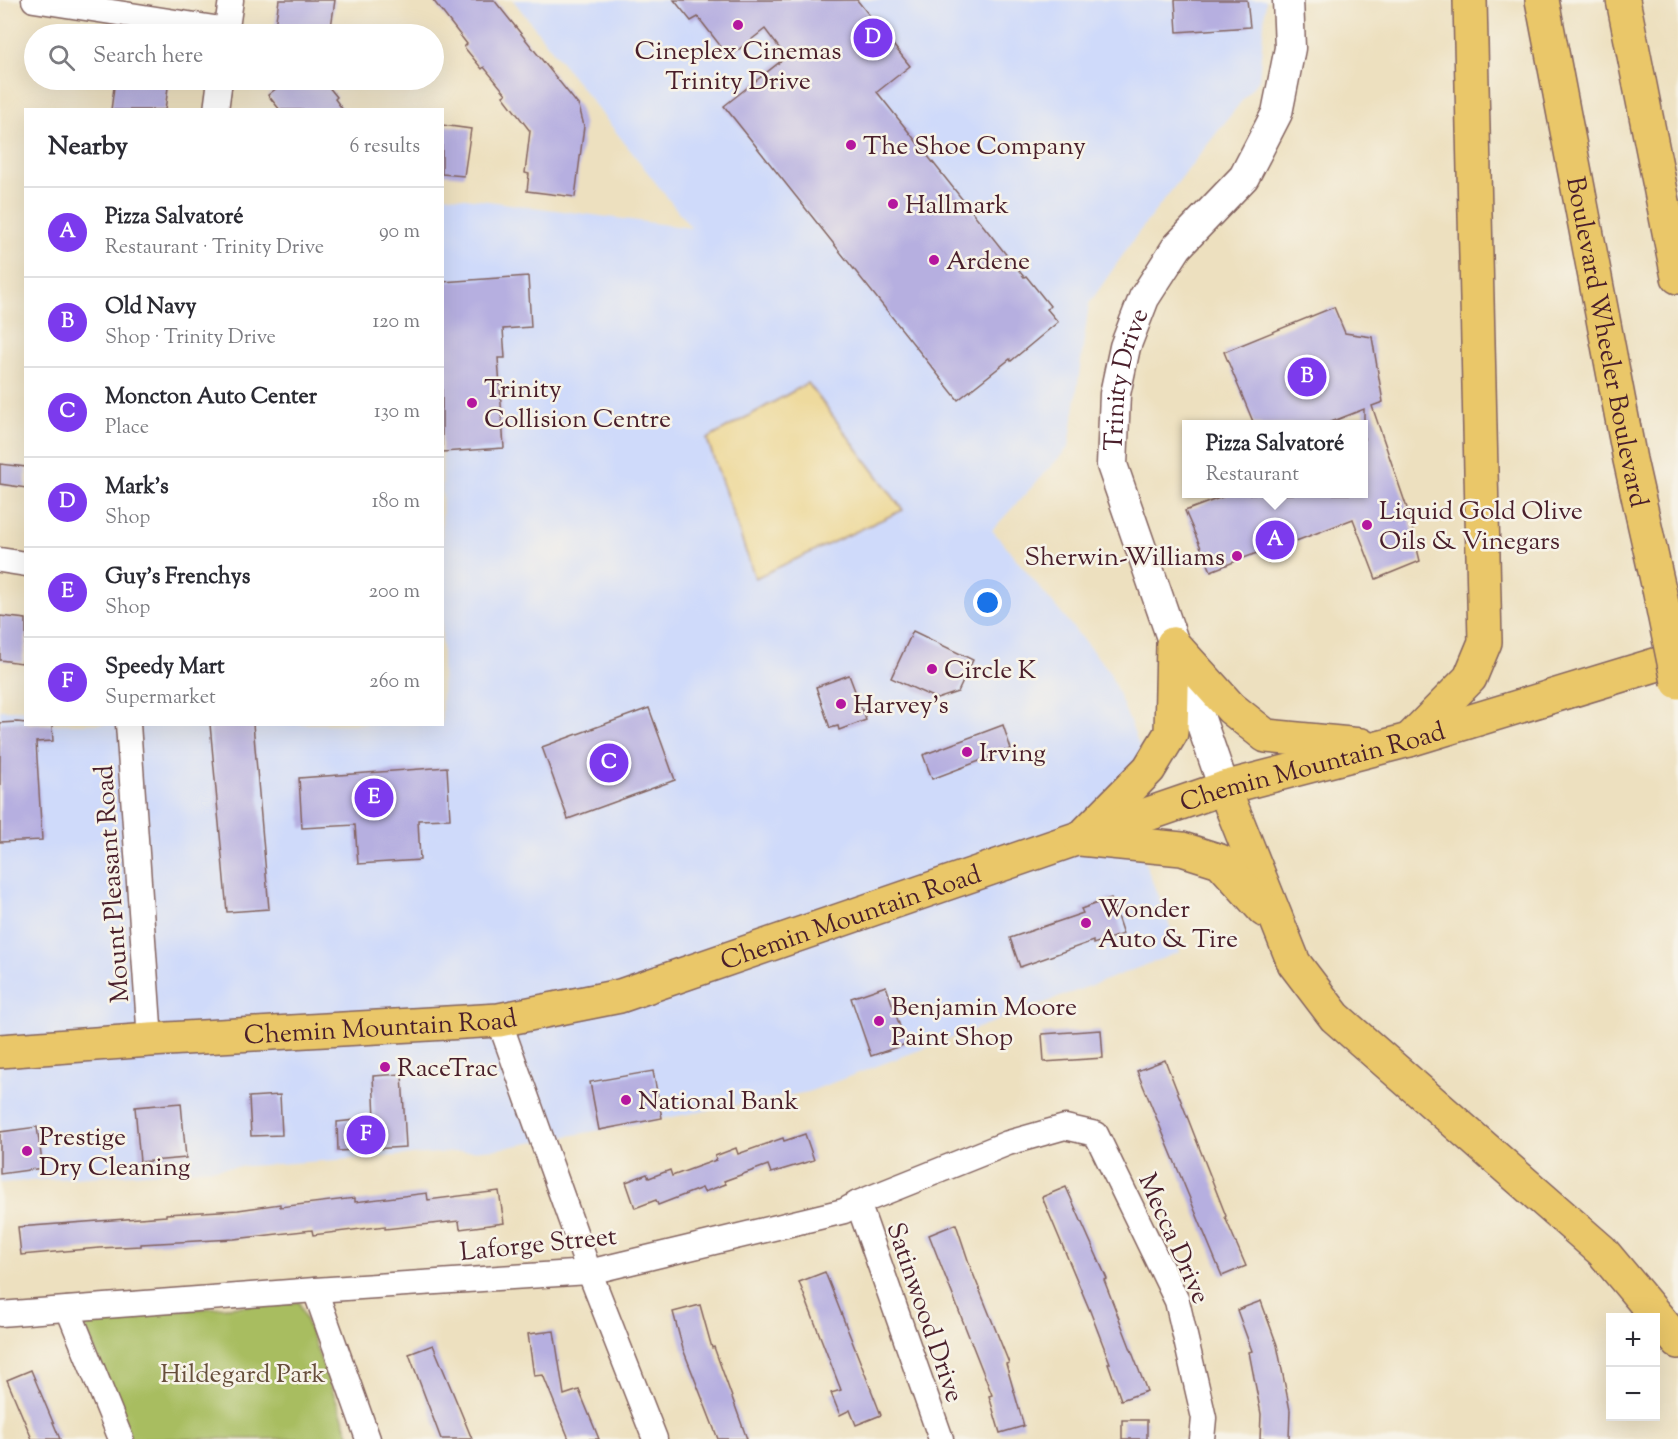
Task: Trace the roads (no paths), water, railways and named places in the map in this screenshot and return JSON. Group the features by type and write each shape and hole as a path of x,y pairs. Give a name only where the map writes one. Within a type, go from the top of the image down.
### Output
{"main road":[{"path":"1173,644 1231,708 1266,736 1395,744 1470,678 1485,642 1470,0"},
{"name":"Boulevard Wheeler Boulevard","path":"1542,0 1630,460 1678,682"},
{"path":"1623,0 1678,277"},
{"path":"1080,839 1149,769 1171,733 1173,644"},
{"name":"Chemin Mountain Road","path":"0,1051 500,1020 620,996 1224,788 1395,744 1678,658"},
{"path":"1224,788 1294,963 1335,1017 1602,1251 1678,1342"},
{"path":"1080,839 1182,849 1220,861 1279,927"}],"street":[{"path":"34,0 179,24"},
{"path":"228,24 231,0"},
{"name":"Trinity Drive","path":"1224,788 1112,465 1115,394 1125,347 1144,298 1177,247 1244,177 1277,113 1290,48 1288,0"},
{"path":"216,108 219,90"},
{"path":"0,560 24,564"},
{"name":"Mount Pleasant Road","path":"128,726 150,1040"},
{"path":"500,1020 589,1272 655,1439"},
{"name":"Laforge Street","path":"0,1314 589,1272 844,1211 858,1203 1019,1140 1065,1127 1096,1134"},
{"name":"Mecca Drive","path":"1096,1134 1177,1301 1204,1418 1202,1439"},
{"name":"Satinwood Drive","path":"858,1203 941,1439"},
{"path":"315,1290 368,1439"},
{"path":"68,1309 121,1439"}],"place":[{"name":"Cineplex Cinemas Trinity Drive","path":"738,25"},
{"name":"Mark's","path":"873,38"},
{"name":"The Shoe Company","path":"851,145"},
{"name":"Hallmark","path":"893,204"},
{"name":"Ardene","path":"934,260"},
{"name":"Old Navy","path":"1307,377"},
{"name":"Trinity Collision Centre","path":"472,403"},
{"name":"Liquid Gold Olive Oils & Vinegars","path":"1367,525"},
{"name":"Pizza Salvatoré","path":"1275,540"},
{"name":"Sherwin-Williams","path":"1237,556"},
{"name":"Circle K","path":"932,669"},
{"name":"Harvey's","path":"841,704"},
{"name":"Irving","path":"967,752"},
{"name":"Moncton Auto Center","path":"609,763"},
{"name":"Guy's Frenchys","path":"374,798"},
{"name":"Wonder Auto & Tire","path":"1086,923"},
{"name":"Benjamin Moore Paint Shop","path":"879,1021"},
{"name":"RaceTrac","path":"385,1067"},
{"name":"National Bank","path":"626,1100"},
{"name":"Speedy Mart","path":"366,1135"},
{"name":"Prestige Dry Cleaning","path":"27,1151"}],"park label":[{"name":"Hildegard Park","path":"243,1373"}]}
